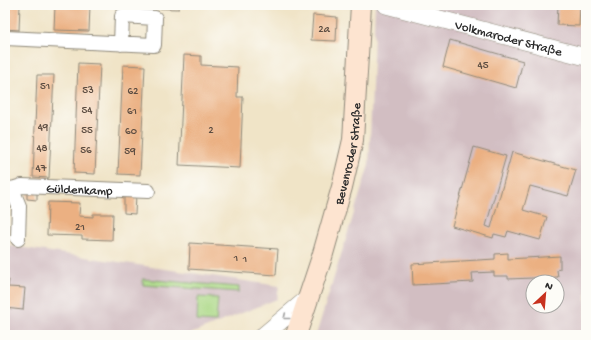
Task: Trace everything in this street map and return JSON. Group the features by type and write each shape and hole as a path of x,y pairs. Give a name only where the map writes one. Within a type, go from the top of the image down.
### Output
{"main road":[{"name":"Bevenroder Straße","path":"296,335 342,187 353,140 361,5"}],"street":[{"name":"Volkmaroder Straße","path":"386,5 586,57"},
{"path":"5,38 122,44"},
{"name":"Güldenkamp","path":"18,239 19,206 9,188 22,186 148,191"},
{"path":"264,335 308,298"}],"shaded area":[{"path":"375,5 586,5 586,335 316,335 369,165"},
{"path":"5,245 279,286 277,299 188,335 5,335"}],"green space":[{"path":"143,279 239,287 239,292 143,285"},
{"path":"198,297 218,298 216,322 197,321"}],"building":[{"path":"5,5 20,5 19,30 5,29"},
{"path":"55,5 90,5 89,31 54,30"},
{"path":"138,5 179,5 179,9 138,8"},
{"path":"558,5 580,5 579,26 557,25"},
{"path":"313,15 337,17 336,41 311,40"},
{"path":"450,40 523,61 516,88 443,67"},
{"path":"184,55 201,56 201,65 238,67 237,97 243,97 240,168 179,165"},
{"path":"5,61 9,61 6,118 5,118"},
{"path":"78,63 100,64 95,174 74,173"},
{"path":"123,65 145,66 140,175 118,174"},
{"path":"37,75 54,75 49,178 33,177"},
{"path":"474,147 506,156 486,226 491,228 512,152 576,170 568,196 530,186 523,210 547,217 540,240 508,231 506,237 494,234 493,238 452,226"},
{"path":"27,190 37,190 37,200 27,199"},
{"path":"124,195 136,195 135,214 124,213"},
{"path":"48,202 80,203 79,216 93,217 93,214 113,214 112,240 82,239 82,236 47,235"},
{"path":"190,243 278,249 276,275 189,269"},
{"path":"508,253 508,259 560,256 560,269 557,270 558,274 525,274 525,278 508,279 508,276 494,276 494,272 472,273 473,282 413,285 412,264 495,259 495,254"},
{"path":"5,280 9,280 8,287 25,288 23,310 5,308"}]}
